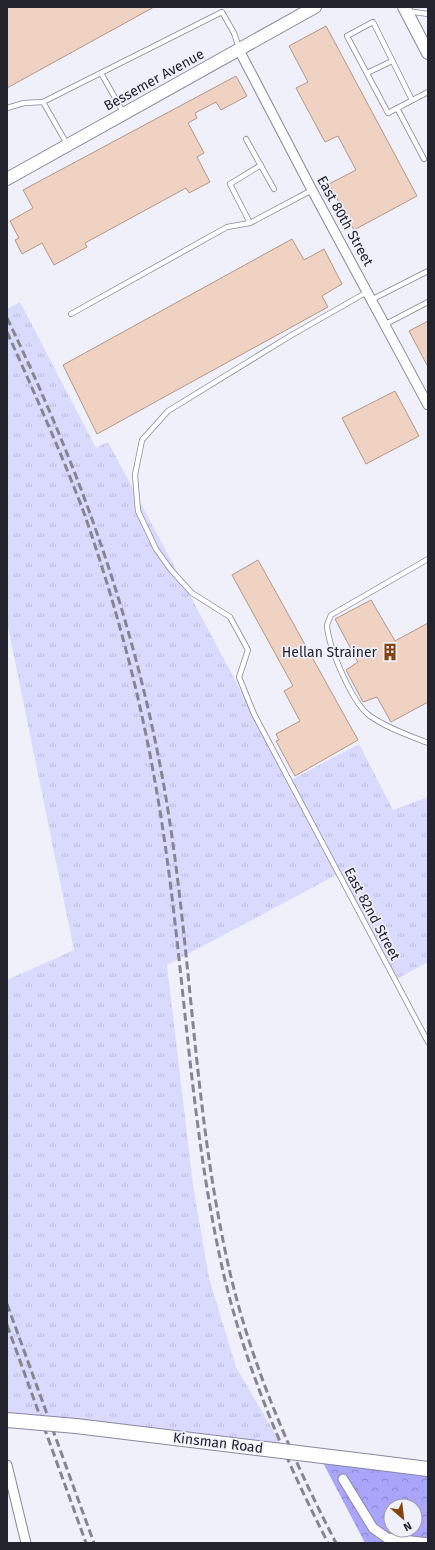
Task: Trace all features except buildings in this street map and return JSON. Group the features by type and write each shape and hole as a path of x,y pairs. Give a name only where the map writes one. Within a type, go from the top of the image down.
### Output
{"main road":[{"name":"Kinsman Road","path":"7,1420 84,1427 428,1469"}],"street":[{"name":"Bessemer Avenue","path":"7,179 315,7"},
{"path":"405,9 428,54"},
{"name":"East 80th Street","path":"239,50 312,190 428,405"},
{"path":"7,1465 26,1543"},
{"path":"343,1479 369,1522 378,1532 387,1538 428,1543"}],"lane":[{"path":"405,9 428,14"},
{"path":"7,108 24,103 42,102 222,12 234,33 239,50"},
{"path":"412,100 373,22 347,36 388,113 428,92"},
{"path":"367,73 392,61"},
{"path":"101,73 124,114"},
{"path":"42,102 68,145"},
{"path":"397,108 424,159"},
{"path":"246,139 274,189"},
{"path":"250,223 230,184 261,166"},
{"path":"71,314 227,227 250,223 312,190"},
{"name":"East 82nd Street","path":"428,271 369,296 290,336 168,411 142,440 135,475 138,511 156,549 171,570 192,593 230,617 248,650 239,677 254,714 296,796 428,1042"},
{"path":"384,325 428,302"},
{"path":"428,559 331,615 327,625 339,668 352,693 369,715 391,728 428,743"}],"green space":[{"path":"20,302 96,448 108,442 289,781 359,744 393,810 428,797 428,962 395,980 338,874 167,965 193,1185 209,1278 236,1367 285,1451 7,1420 7,980 74,950 7,622 7,309"},
{"path":"319,1455 428,1469 428,1543 365,1543"}],"railway":[{"path":"7,318 60,435 83,495 105,555 141,678 167,804 182,915 206,1139 225,1250 244,1326 270,1400 301,1472 336,1543"},
{"path":"7,332 57,445 84,513 115,611 133,676 148,743 164,835 199,1134 219,1253 238,1328 250,1365 278,1438 328,1543"},
{"path":"7,1304 94,1543"},
{"path":"7,1325 86,1543"}],"place":[{"name":"Hellan Strainer","path":"390,652"}]}
